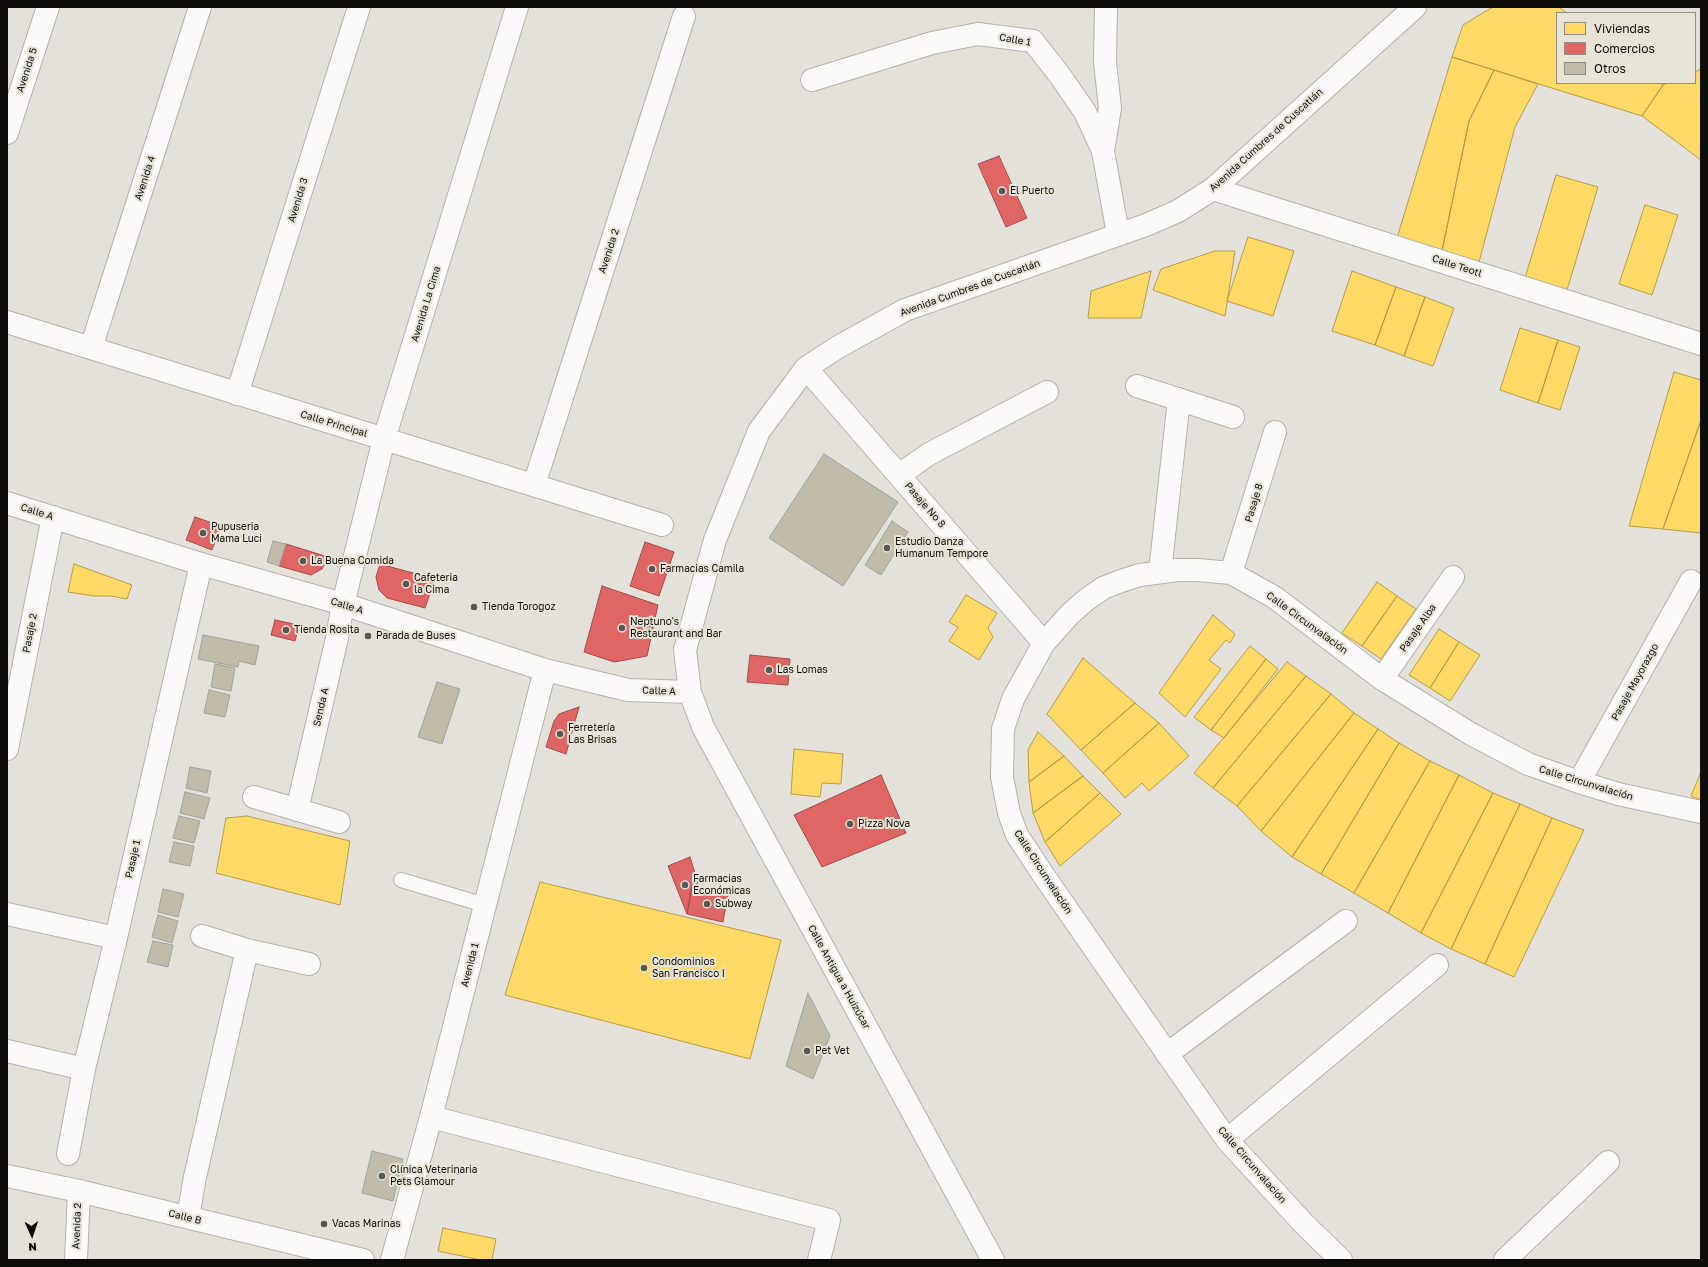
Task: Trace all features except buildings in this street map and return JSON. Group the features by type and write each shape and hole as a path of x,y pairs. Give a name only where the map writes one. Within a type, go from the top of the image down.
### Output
{"street":[{"name":"Avenida 5","path":"7,132 48,7"},
{"name":"Avenida 4","path":"90,348 200,7"},
{"name":"Avenida 3","path":"238,394 358,7"},
{"name":"Avenida La Cima","path":"343,604 384,439 517,7"},
{"path":"1103,151 1110,108 1105,62 1106,7"},
{"name":"Avenida Cumbres de Cuscatlán","path":"690,692 685,650 714,540 759,431 806,368 838,347 905,310 1146,225 1178,211 1213,189 1414,7"},
{"name":"Avenida 2","path":"534,485 684,16"},
{"name":"Calle 1","path":"812,80 932,43 978,34 1033,41 1061,77 1085,112 1103,151 1118,234"},
{"name":"Calle Teotl","path":"1213,189 1701,344"},
{"name":"Calle Principal","path":"7,322 662,525"},
{"name":"Pasaje No 8","path":"806,368 1044,643"},
{"path":"1137,386 1233,417"},
{"path":"899,475 929,454 1047,392"},
{"path":"1160,572 1178,400"},
{"name":"Pasaje 8","path":"1231,573 1275,432"},
{"name":"Calle A","path":"7,503 201,564 343,604 545,670 628,690 690,692"},
{"name":"Pasaje 2","path":"7,749 53,517"},
{"name":"Pasaje 1","path":"68,1154 84,1069 116,938 201,564"},
{"name":"Calle Circunvalación","path":"1341,1260 1304,1224 1227,1140 1017,835 1009,813 1002,776 1003,729 1013,699 1044,643 1070,614 1103,588 1140,575 1160,572 1198,570 1231,573 1274,597 1382,679 1471,734 1528,764 1618,794 1701,812"},
{"name":"Pasaje Alba","path":"1382,679 1453,577"},
{"name":"Pasaje Mayorazgo","path":"1579,782 1691,581"},
{"name":"Senda A","path":"297,810 337,638 343,604"},
{"name":"Avenida 1","path":"392,1260 431,1117 545,670"},
{"name":"Calle Antigua a Huizúcar","path":"690,692 703,726 993,1260"},
{"path":"254,797 339,822"},
{"path":"7,914 116,938"},
{"path":"1167,1054 1346,921"},
{"path":"202,936 247,950 309,964"},
{"path":"188,1217 195,1177 247,950"},
{"path":"1227,1140 1437,964"},
{"path":"7,1051 84,1069"},
{"path":"431,1117 829,1220 819,1260"},
{"path":"1505,1260 1608,1162"},
{"name":"Calle B","path":"7,1176 79,1191 363,1260"},
{"name":"Avenida 2","path":"76,1260 79,1191"}],"lane":[{"path":"401,880 485,905"}],"place":[{"name":"El Puerto","path":"1002,191"},
{"name":"Pupuseria Mama Luci","path":"203,533"},
{"name":"Estudio Danza Humanum Tempore","path":"887,548"},
{"name":"La Buena Comida","path":"303,561"},
{"name":"Farmacias Camila","path":"652,569"},
{"name":"Cafeteria la Cima","path":"406,584"},
{"name":"Tienda Torogoz","path":"474,607"},
{"name":"Neptuno's Restaurant and Bar","path":"622,628"},
{"name":"Tienda Rosita","path":"286,630"},
{"name":"Parada de Buses","path":"368,636"},
{"name":"Las Lomas","path":"769,670"},
{"name":"Ferretería Las Brisas","path":"560,734"},
{"name":"Pizza Nova","path":"850,824"},
{"name":"Farmacias Económicas","path":"685,885"},
{"name":"Subway","path":"707,904"},
{"name":"Condominios San Francisco I","path":"644,968"},
{"name":"Pet Vet","path":"807,1051"},
{"name":"Clínica Veterinaria Pets Glamour","path":"382,1176"},
{"name":"Vacas Marinas","path":"324,1224"}]}
